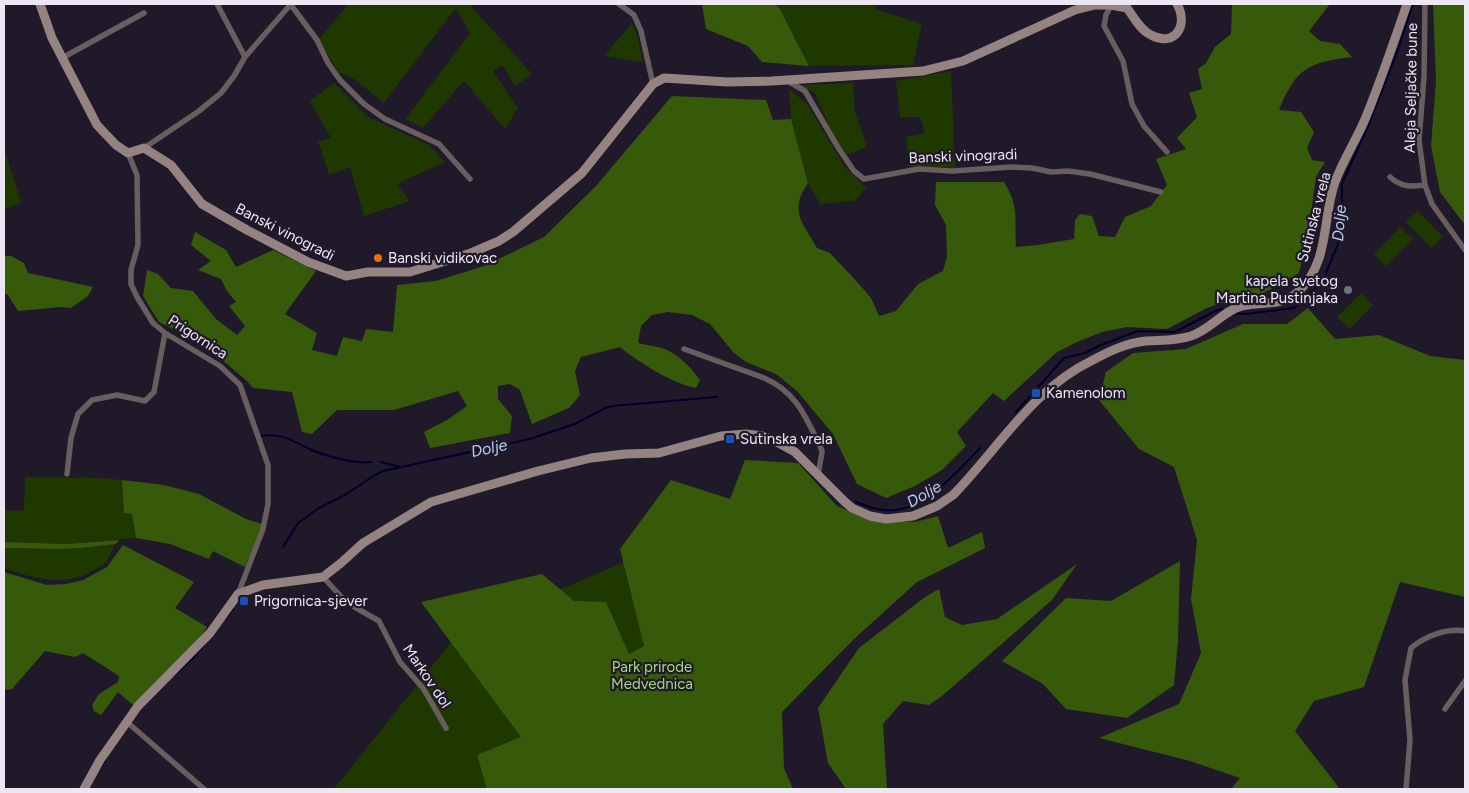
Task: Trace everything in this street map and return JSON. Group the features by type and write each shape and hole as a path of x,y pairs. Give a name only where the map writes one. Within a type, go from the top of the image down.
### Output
{"street":[{"name":"Prigornica","path":"40,4 52,38 97,124 116,145 128,153 137,174 138,244 131,270 131,284 136,297 154,323 165,333 220,366 240,385 268,465 268,504 263,529 238,594"},
{"path":"217,4 245,56"},
{"path":"128,153 144,148 221,93 234,76 245,56 291,4 317,40 328,63 340,80 364,104 385,119 439,144 470,179"},
{"path":"619,4 634,15 641,31 653,84 664,78 727,82 923,71 963,60 1075,10 1096,5 1112,5 1127,8 1143,30 1157,38 1167,39 1176,35 1181,27 1181,10 1177,4"},
{"name":"Sutinska vrela","path":"238,594 263,585 323,577 341,564 362,543 431,502 538,470 603,456 669,451 721,436 746,434 763,436 777,442 795,452 852,508 870,516 886,520 894,519 923,513 943,503 953,495 1039,397 1068,374 1090,361 1127,344 1191,336 1206,329 1235,308 1243,305 1286,300 1300,290 1312,274 1323,249 1336,181 1366,119 1407,4"},
{"name":"Aleja Seljačke bune","path":"1425,4 1424,77 1420,140 1425,185 1432,204 1465,250"},
{"path":"1112,5 1106,15 1104,26 1123,61 1132,104 1144,126 1167,152"},
{"path":"62,58 144,13"},
{"name":"Banski vinogradi","path":"786,80 805,91 823,125 854,171 864,180 929,168 952,171 1012,167 1090,174 1161,192"},
{"name":"Banski vinogradi","path":"144,148 171,166 202,204 308,262 346,276 368,272 410,272 471,253 499,241 520,226 582,173 653,84"},
{"path":"1390,178 1398,184 1411,187 1425,185"},
{"path":"67,474 71,438 78,414 92,400 117,395 145,401 154,392 165,333"},
{"path":"684,349 770,380 788,392 801,410 821,448 818,475"},
{"name":"Markov dol","path":"323,577 346,602 379,621 400,662 423,688 446,728"},
{"path":"84,789 100,760 138,706 210,633 238,594"},
{"path":"1406,789 1410,740 1406,680 1411,648 1425,638 1449,630 1465,630"},
{"path":"1445,709 1465,682"},
{"path":"127,722 204,789"}],"green space":[{"path":"345,4 469,4 532,74 515,86 502,65 493,71 518,108 505,129 464,81 423,128 405,119 470,33 456,8 384,103 354,79 338,72 319,39 347,6"},
{"path":"702,4 775,4 780,9 809,66 762,62 748,46 706,29"},
{"path":"775,4 876,4 875,9 922,24 913,65 809,66 780,9"},
{"path":"1232,4 1330,4 1309,31 1320,41 1340,44 1352,57 1325,61 1306,70 1298,76 1285,96 1279,110 1301,112 1314,132 1307,148 1312,160 1325,162 1316,177 1308,234 1299,273 1253,299 1241,298 1221,303 1207,308 1167,329 1127,327 1102,332 1057,352 1004,401 993,393 957,432 966,446 942,470 915,486 886,498 857,484 833,434 797,391 776,374 746,362 734,353 710,324 692,315 668,312 652,315 641,326 638,343 665,349 678,357 700,380 696,388 656,372 620,347 581,357 575,371 580,395 569,408 532,424 520,390 510,384 498,386 498,399 512,416 510,433 430,448 424,432 447,420 467,406 458,391 394,410 337,410 312,434 302,432 292,392 253,388 220,358 193,339 159,322 143,296 147,270 158,274 171,288 193,291 216,319 237,335 245,326 229,306 236,302 227,291 221,279 198,270 211,261 191,245 195,232 226,250 236,267 273,250 316,271 285,314 317,333 312,350 337,356 343,337 362,341 366,329 393,332 397,285 436,281 484,266 544,237 596,186 672,96 766,100 773,120 791,119 808,183 799,201 800,216 803,223 817,248 830,253 871,298 879,316 896,311 918,284 943,271 947,256 946,225 935,205 936,182 1004,182 1014,207 1016,247 1074,239 1075,220 1080,214 1092,216 1099,236 1115,237 1125,217 1151,206 1167,185 1156,159 1186,149 1177,138 1197,117 1189,93 1202,89 1198,69 1206,63 1215,47 1231,34"},
{"path":"1433,4 1465,4 1465,225 1440,192 1431,146 1436,80"},
{"path":"632,23 637,35 643,62 604,56"},
{"path":"951,71 955,168 927,166 909,168 906,137 925,133 920,117 900,117 896,81"},
{"path":"334,83 368,117 429,145 445,162 397,184 410,201 364,216 350,167 329,175 318,141 331,138 310,101"},
{"path":"853,83 855,111 867,147 845,155 830,128 815,93 800,85"},
{"path":"789,89 807,104 845,167 866,188 855,201 820,204 808,183 791,119"},
{"path":"4,148 21,202 4,210"},
{"path":"1418,211 1443,237 1431,248 1406,222"},
{"path":"1400,227 1413,239 1386,266 1374,254"},
{"path":"4,256 11,256 24,263 28,273 93,287 88,296 71,308 61,307 18,311 8,295 4,293"},
{"path":"1361,293 1373,305 1350,329 1337,317"},
{"path":"1308,308 1335,339 1379,335 1430,356 1465,360 1465,597 1400,582 1364,687 1314,701 1295,731 1340,789 1231,789 1240,778 1190,761 1099,738 1179,704 1201,653 1191,599 1197,540 1174,467 1139,449 1099,400 1106,372 1133,353 1186,349 1243,324 1287,324"},
{"name":"Park prirode Medvednica","path":"745,460 798,463 837,506 871,520 915,522 938,516 948,548 982,532 985,548 917,582 854,639 782,712 784,768 793,789 487,789 477,755 521,737 421,602 542,574 574,601 606,602 629,654 644,646 620,549 671,480 730,499"},
{"path":"25,477 122,480 124,513 132,514 136,538 67,544 4,542 4,511 24,510"},
{"path":"122,480 164,485 199,494 246,519 262,524 245,567 213,551 209,559 170,544 136,538 132,514 124,513"},
{"path":"119,540 116,544 81,548 4,548 4,542 67,544"},
{"path":"116,544 104,564 80,577 58,580 36,578 4,568 4,548 88,547"},
{"name":"Park prirode Medvednica","path":"668,544 761,789 334,789 460,631"},
{"path":"123,545 194,582 175,608 207,627 191,648 134,706 118,692 101,715 94,711 92,705 99,694 118,682 119,676 83,653 75,657 45,651 12,689 4,690 4,572 47,585 66,584 83,580 107,567"},
{"path":"1180,561 1178,641 1174,685 1127,718 1066,709 1043,684 1002,661 1066,598 1111,601"},
{"path":"1077,564 1052,600 942,696 929,705 903,701 883,724 887,789 846,789 828,763 818,708 859,648 925,597 939,589 945,617 962,625 997,619"}],"waterway":[{"name":"Dolje","path":"1233,313 1245,314 1294,308 1323,281 1339,241 1342,220 1342,184 1369,124 1397,52 1413,4"},
{"name":"Dolje","path":"1016,412 1064,358 1085,353 1138,331 1175,332 1215,311 1221,309 1226,311"},
{"name":"Dolje","path":"283,547 298,523 319,508 345,495 383,471 530,439 575,424 612,406 717,397"},
{"path":"262,436 283,437 327,456 358,462 372,462"},
{"name":"Dolje","path":"856,502 884,510 895,510 912,506 944,484 980,448"},
{"path":"381,462 400,467"},
{"name":"Dolje","path":"226,618 233,609"},
{"name":"Dolje","path":"174,675 204,645"},
{"name":"Dolje","path":"99,770 106,759"}],"place":[{"name":"Banski vidikovac","path":"378,258"},
{"name":"kapela svetog Martina Pustinjaka","path":"1348,290"},
{"name":"Kamenolom","path":"1036,393"},
{"name":"Sutinska vrela","path":"730,439"},
{"name":"Prigornica-sjever","path":"244,601"}]}
